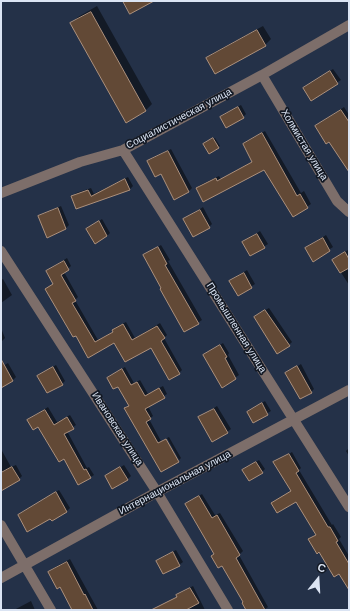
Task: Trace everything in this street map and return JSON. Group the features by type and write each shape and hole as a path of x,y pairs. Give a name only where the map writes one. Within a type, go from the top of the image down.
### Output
{"street":[{"name":"Социалистическая улица","path":"1,193 80,162 123,150 349,25"},
{"name":"Холмистая улица","path":"262,74 337,201 349,212"},
{"name":"Промышленная улица","path":"123,150 349,507"},
{"name":"Ивановская улица","path":"1,251 157,492 228,610"},
{"name":"Интернациональная улица","path":"1,578 157,492 349,390"},
{"path":"1,525 52,610"}],"building":[{"path":"123,1 154,1 130,14"},
{"path":"91,12 146,111 126,123 70,23"},
{"path":"257,30 266,46 215,74 206,58"},
{"path":"330,71 338,84 311,101 303,88"},
{"path":"238,107 244,118 226,128 220,117"},
{"path":"341,110 349,122 349,172 329,142 326,144 315,126"},
{"path":"262,133 297,196 300,194 308,208 293,217 264,170 203,202 196,188 216,178 217,181 252,162 243,144"},
{"path":"213,138 219,148 209,154 203,144"},
{"path":"168,151 189,192 174,200 161,174 155,177 147,161"},
{"path":"125,179 130,190 76,209 71,196 88,190 91,196"},
{"path":"58,208 66,229 47,238 38,216"},
{"path":"200,210 210,228 193,237 183,219"},
{"path":"99,221 107,236 95,244 86,229"},
{"path":"257,234 265,248 250,256 242,242"},
{"path":"323,238 330,251 313,262 305,248"},
{"path":"158,247 167,264 165,265 199,324 184,332 143,255"},
{"path":"345,252 349,259 349,268 340,273 332,260"},
{"path":"64,261 69,270 61,275 76,301 72,303 95,342 113,332 112,330 123,324 132,340 157,326 165,338 161,341 180,374 169,380 151,348 125,362 114,343 88,358 76,336 73,337 45,289 53,284 46,271"},
{"path":"244,273 252,288 238,296 229,281"},
{"path":"265,310 290,346 277,354 254,317"},
{"path":"220,345 227,357 225,358 236,379 222,388 203,355"},
{"path":"1,359 13,381 1,388"},
{"path":"297,366 312,393 300,399 285,373"},
{"path":"53,367 63,385 47,393 37,376"},
{"path":"122,369 131,385 137,382 145,396 159,388 165,398 145,409 151,419 146,422 158,443 166,439 179,462 161,472 124,408 129,406 118,387 113,389 107,378"},
{"path":"262,403 268,415 253,423 247,412"},
{"path":"214,409 228,433 212,442 198,417"},
{"path":"45,410 54,425 67,417 74,429 64,434 84,470 86,469 91,478 78,485 64,459 59,462 38,427 33,430 27,420"},
{"path":"289,454 299,471 296,473 328,527 330,527 338,541 336,542 349,564 349,590 339,574 334,577 319,552 317,554 308,539 316,535 296,502 277,513 271,503 291,491 273,462"},
{"path":"256,462 263,473 249,481 242,470"},
{"path":"12,467 20,480 1,491 1,473"},
{"path":"120,467 128,480 112,489 105,476"},
{"path":"56,492 67,512 52,521 50,519 27,532 18,515"},
{"path":"199,496 212,518 217,515 240,555 236,558 265,610 246,610 222,566 218,568 211,556 214,554 185,504"},
{"path":"173,552 180,566 163,574 156,561"},
{"path":"67,562 93,610 72,610 60,587 57,589 48,572"},
{"path":"190,588 199,603 186,610 151,610 177,597 176,595"}]}
